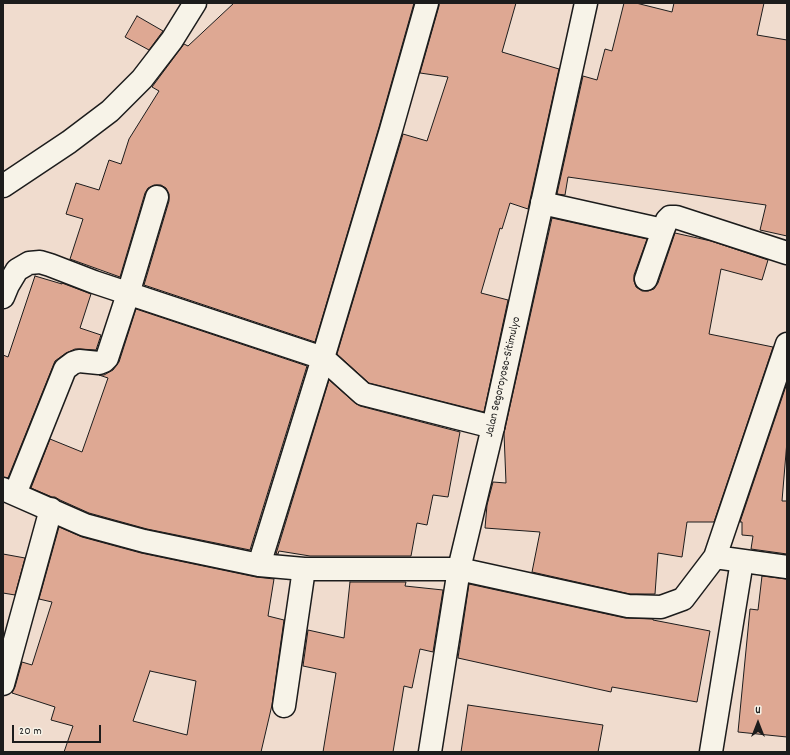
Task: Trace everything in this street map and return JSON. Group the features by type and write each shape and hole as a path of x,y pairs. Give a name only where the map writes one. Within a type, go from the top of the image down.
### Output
{"street":[{"path":"3,186 69,142 110,111 142,79 172,40 195,3"},
{"path":"259,565 323,358 427,3"},
{"name":"Jalan Segoroyoso-Sitimulyo","path":"430,752 459,569 493,427 586,3"},
{"path":"157,197 107,358 104,362 99,364 79,362 65,369 9,491 85,525 144,541 259,565 304,569 459,569 628,606 661,607 683,599 715,557 787,344"},
{"path":"542,203 663,230"},
{"path":"646,280 663,230 667,220 670,217 676,217 787,253"},
{"path":"3,297 17,270 29,263 40,262 128,294 323,358 363,394 493,427"},
{"path":"3,684 51,509"},
{"path":"715,557 787,567"},
{"path":"711,752 742,561"},
{"path":"284,706 304,569"}],"building":[{"path":"234,3 414,3 315,342 144,285 169,201 169,194 166,188 161,185 154,185 148,188 145,193 120,277 70,259 83,219 66,214 76,183 99,190 109,160 121,164 129,139 159,91 152,87 184,44 188,46"},
{"path":"439,3 516,3 502,52 559,69 528,209 510,203 502,229 500,228 481,293 508,300 484,412 369,383 337,354 403,134 427,141 448,77 420,73"},
{"path":"624,3 636,3 672,12 674,3 764,3 757,35 787,40 787,236 760,230 766,205 568,177 565,195 557,194 583,76 597,80 605,49 612,51"},
{"path":"137,16 163,31 149,50 125,37"},
{"path":"552,218 647,239 634,275 636,287 642,291 654,289 658,283 675,233 711,241 768,260 762,280 721,269 709,334 773,347 714,522 687,522 682,557 658,553 655,594 630,594 532,572 540,532 485,528 487,505 493,482 506,483 504,433"},
{"path":"35,276 62,283 91,294 80,328 101,335 96,350 75,349 66,353 55,361 8,478 3,477 3,355 8,357"},
{"path":"136,309 307,366 250,550 147,529 89,513 55,497 31,488 50,439 82,452 108,378 99,375 104,375 113,370 119,362"},
{"path":"329,380 360,406 460,432 448,497 433,495 427,525 417,523 411,556 310,556 279,551 278,554 276,554"},
{"path":"787,383 787,441 782,501 787,501 787,554 751,549 753,536 742,535 742,522 740,522"},
{"path":"59,527 82,537 141,553 256,577 274,579 268,616 284,620 272,705 261,752 64,752 73,726 51,720 55,707 12,693 22,662 32,665 52,602 39,599","holes":["150,671 196,681 187,735 133,721"]},
{"path":"3,554 25,558 15,595 3,593"},
{"path":"762,576 787,579 787,737 738,732 750,609 758,610"},
{"path":"350,582 406,582 405,586 443,590 433,652 420,649 412,688 404,686 393,752 323,752 336,673 303,666 308,630 344,638"},
{"path":"469,584 625,618 653,619 710,631 697,702 612,687 611,692 458,658"},
{"path":"468,705 603,725 598,752 461,752"}]}
